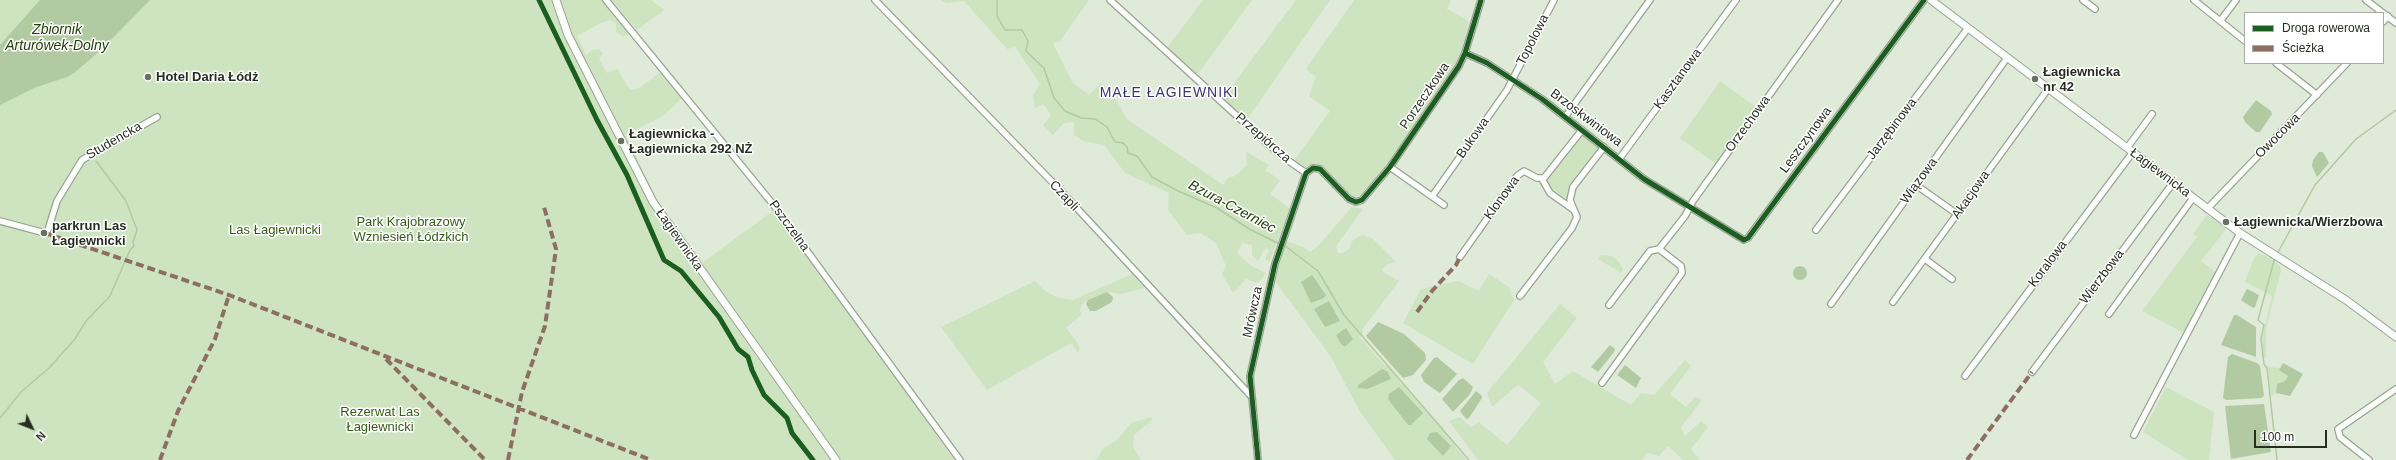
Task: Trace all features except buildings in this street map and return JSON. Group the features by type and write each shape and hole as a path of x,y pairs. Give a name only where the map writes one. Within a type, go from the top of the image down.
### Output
{"street":[{"name":"Łagiewnicka","path":"556,0 568,35 653,202 836,460"},
{"name":"Pszczelna","path":"606,0 772,203 960,460"},
{"name":"Czapli","path":"875,0 1060,191 1251,396"},
{"name":"Przepiórcza","path":"1110,0 1261,138 1283,157 1306,173"},
{"name":"Porzeczkowa","path":"1306,173 1313,168 1324,171 1352,202 1359,202 1390,167 1465,53 1481,0"},
{"name":"Topolowa","path":"1512,81 1554,0"},
{"path":"1565,117 1650,0"},
{"name":"Kasztanowa","path":"1620,158 1736,0"},
{"name":"Orzechowa","path":"1609,305 1650,250 1659,249 1685,216 1690,206 1838,0"},
{"name":"Leszczynowa","path":"1690,206 1742,240 1748,238 1924,0"},
{"name":"Łagiewnicka","path":"1931,0 2240,233 2346,300 2396,337"},
{"path":"2083,0 2095,9"},
{"path":"2194,0 2244,39"},
{"path":"2220,20 2236,0"},
{"path":"2366,0 2382,12"},
{"path":"2384,13 2396,23"},
{"path":"2384,21 2388,16"},
{"name":"Jarzębinowa","path":"1816,230 1968,28"},
{"name":"Brzoskwiniowa","path":"1465,53 1487,63 1512,81 1542,99 1620,158 1644,179 1690,206"},
{"name":"Wiązowa","path":"1831,304 2007,58"},
{"path":"2277,64 2317,95"},
{"name":"Owocowa","path":"2207,209 2346,64"},
{"name":"Bukowa","path":"1433,195 1512,81"},
{"name":"Akacjowa","path":"1893,302 2048,89"},
{"name":"Koralowa","path":"1965,376 2130,150 2152,114"},
{"name":"Studencka","path":"0,221 45,233 48,230 56,201 82,160 157,117"},
{"name":"Klonowa","path":"1460,256 1521,172 1526,172 1542,179 1549,173 1582,130"},
{"path":"1520,296 1572,228 1577,217 1570,200 1572,187 1604,147"},
{"path":"1390,167 1433,195 1444,205"},
{"name":"Mrówcza","path":"1258,460 1250,376 1279,250 1306,173"},
{"path":"1542,179 1550,193 1574,210"},
{"name":"Wierzbowa","path":"2032,372 2173,183"},
{"path":"1916,185 1957,214"},
{"path":"2109,314 2193,198"},
{"path":"2134,436 2240,233"},
{"path":"1602,383 1682,273 1681,266 1659,249"},
{"path":"1925,259 1952,279"},
{"path":"1238,381 1250,376"},
{"path":"2368,460 2342,438 2338,431 2341,425 2396,389"}],"green space":[{"name":"Las Łagiewnicki","path":"0,0 604,0 630,33 626,36 622,36 616,32 616,23 609,20 597,25 577,36 586,55 592,50 599,49 603,54 599,58 607,73 618,69 627,86 632,90 639,88 661,72 683,97 663,116 625,135 660,204 703,262 773,211 869,338 954,460 0,460"},
{"path":"612,0 651,0 664,10 637,30"},
{"path":"941,0 1089,0 1060,41 1053,43 1072,82 1089,95 1101,83 1117,101 1127,119 1223,185 1228,178 1235,176 1247,165 1246,152 1269,165 1265,170 1280,180 1270,194 1291,209 1269,262 1265,259 1269,250 1266,247 1258,261 1252,255 1252,245 1242,243 1237,253 1250,265 1266,273 1261,280 1257,283 1246,279 1233,293 1222,274 1226,266 1216,243 1200,233 1187,235 1168,210 1169,193 1125,173 1104,145 1084,141 1074,135 1074,122 1064,123 1053,135 1043,125 1051,115 1043,104 1035,108 1033,96 1040,84 1015,47 1007,49 964,1 946,3"},
{"path":"1203,0 1252,0 1197,75 1167,48"},
{"path":"1296,0 1330,0 1246,121 1223,98"},
{"path":"1354,0 1451,0 1447,9 1469,21 1461,53 1455,65 1393,158 1357,199 1353,200 1323,167 1311,165 1304,169 1293,162 1330,111 1309,96 1316,77 1306,69"},
{"path":"1720,81 1756,107 1716,164 1680,138"},
{"path":"1582,134 1595,141 1599,152 1570,190 1568,200 1547,186 1546,182 1548,177"},
{"path":"1352,207 1363,209 1336,246 1338,253 1343,253 1349,249 1353,240 1362,235 1372,238 1396,262 1388,264 1382,269 1384,273 1399,281 1362,330 1363,333 1359,338 1363,340 1384,365 1390,367 1401,383 1442,427 1447,436 1453,440 1457,449 1467,460 1395,460 1359,410 1331,357 1275,281 1282,249 1286,241 1303,247 1310,252 1318,246"},
{"path":"2207,215 2227,228 2201,261 2217,273 2184,333 2142,311 2197,237 2193,234"},
{"path":"2259,253 2274,260 2280,266 2281,271 2266,328 2266,358 2262,358 2262,339 2272,296 2245,282 2254,258"},
{"path":"1601,255 1612,256 1619,262 1623,269 1621,273 1598,259"},
{"path":"1132,274 1144,288 1121,294 1107,292 1084,302 1080,310 1081,315 1066,328 1080,348 1078,353 1071,343 987,390 941,327 1035,281 1044,290 1056,297 1073,300"},
{"path":"1489,274 1509,287 1514,300 1473,364 1403,323 1421,289 1458,281 1479,291"},
{"path":"1560,304 1577,318 1543,362 1555,384 1573,371 1631,405 1641,393 1654,395 1685,360 1691,366 1670,394 1686,407 1695,397 1702,400 1681,427 1685,436 1701,421 1708,427 1691,449 1700,460 1683,460 1668,446 1659,456 1647,453 1642,460 1478,460 1449,421 1460,417 1471,427 1479,422 1507,445 1541,403 1518,385 1492,407 1487,393"},
{"path":"2268,367 2279,368 2288,376 2285,381 2277,385 2276,393 2271,396"},
{"path":"2166,387 2214,412 2209,460 2188,460 2143,432"},
{"path":"1151,417 1152,420 1134,435 1133,447 1141,460 1095,460 1098,458 1102,449 1117,440 1131,423"}],"water":[{"name":"Zbiornik Arturówek-Dolny","path":"40,0 150,0 102,49 74,73 67,77 34,88 0,105 0,45"},
{"path":"2256,100 2271,111 2272,114 2260,132 2256,132 2245,122 2243,117"},
{"path":"2319,152 2323,152 2329,163 2317,177 2312,166 2313,160"},
{"path":"1797,266 1803,266 1807,270 1807,276 1803,280 1797,280 1793,276 1793,270"},
{"path":"1312,275 1326,295 1324,298 1311,303 1301,282"},
{"path":"2247,289 2259,295 2255,307 2253,308 2241,300"},
{"path":"1107,292 1113,297 1112,302 1096,311 1090,311 1086,304 1088,300"},
{"path":"1329,301 1340,321 1325,327 1314,309"},
{"path":"2234,315 2237,315 2256,327 2256,357 2221,345"},
{"path":"1378,322 1404,334 1425,353 1426,360 1413,375 1403,378 1366,336"},
{"path":"1346,328 1353,339 1345,347 1341,344 1336,335"},
{"path":"1610,345 1615,349 1614,352 1598,372 1591,367"},
{"path":"2232,354 2257,363 2260,366 2264,396 2261,398 2226,400 2223,398 2228,357"},
{"path":"1437,357 1457,374 1440,393 1424,382 1421,375 1434,358"},
{"path":"2283,363 2303,374 2290,396 2276,393 2277,384 2285,381 2288,376 2279,370"},
{"path":"1625,365 1641,378 1636,388 1617,375"},
{"path":"1382,369 1388,372 1391,379 1367,389 1358,388 1358,385"},
{"path":"1463,378 1473,387 1470,394 1453,412 1442,399 1458,381"},
{"path":"1399,387 1423,413 1411,425 1408,425 1388,399 1389,394"},
{"path":"1476,391 1482,396 1482,398 1469,418 1466,419 1460,411"},
{"path":"2264,404 2271,452 2231,459 2225,406"},
{"path":"1437,432 1451,446 1443,456 1427,439 1430,433"}],"waterway":[{"name":"Bzura-Czerniec","path":"997,0 997,16 1005,30 1022,30 1028,41 1026,51 1044,68 1054,98 1065,111 1081,118 1095,119 1107,127 1115,142 1123,143 1127,147 1128,153 1137,156 1152,177 1178,191 1217,208 1251,230 1280,244"},
{"path":"2277,254 2315,185 2356,139 2396,110"},
{"path":"0,418 21,392 49,368 75,339 86,321 110,296 130,250 134,246 133,242 137,230 126,201 96,161"},
{"name":"Bzura-Czerniec","path":"1284,245 1318,271 1344,315 1469,460"},
{"path":"2275,257 2258,320 2264,325 2261,339 2264,364 2267,368 2277,460"}],"marked path":[{"path":"508,460 522,392 545,326 556,249 544,207"},
{"path":"45,233 229,295 651,460"},
{"path":"1417,312 1432,291 1456,265 1460,257"},
{"path":"160,460 178,411 215,339 229,295"},
{"path":"386,359 485,460"},
{"path":"1967,460 2032,372"}],"cycle path":[{"path":"539,0 597,120 627,175 664,260 681,271 719,317 738,349 748,357 752,370 764,395 787,418 792,433 813,460"},
{"path":"1258,460 1250,376 1275,264 1306,173 1313,168 1320,169 1349,199 1356,202 1362,200 1390,167 1459,66 1465,53 1481,0"},
{"path":"1465,53 1487,63 1542,99 1644,179 1744,240 1748,238 1924,0"}],"place":[{"name":"Hotel Daria Łódż","path":"148,77"},
{"name":"Łagiewnicka nr 42","path":"2035,79"},
{"name":"Łagiewnicka - Łagiewnicka 292 NŻ","path":"621,141"},
{"name":"Łagiewnicka/Wierzbowa","path":"2226,222"},
{"name":"parkrun Las Łagiewnicki","path":"44,233"}],"district":[{"name":"MAŁE ŁAGIEWNIKI","path":"1169,93"}],"park label":[{"name":"Park Krajobrazowy Wzniesień Łódzkich","path":"411,230"},
{"name":"Rezerwat Las Łagiewnicki","path":"380,420"}]}
